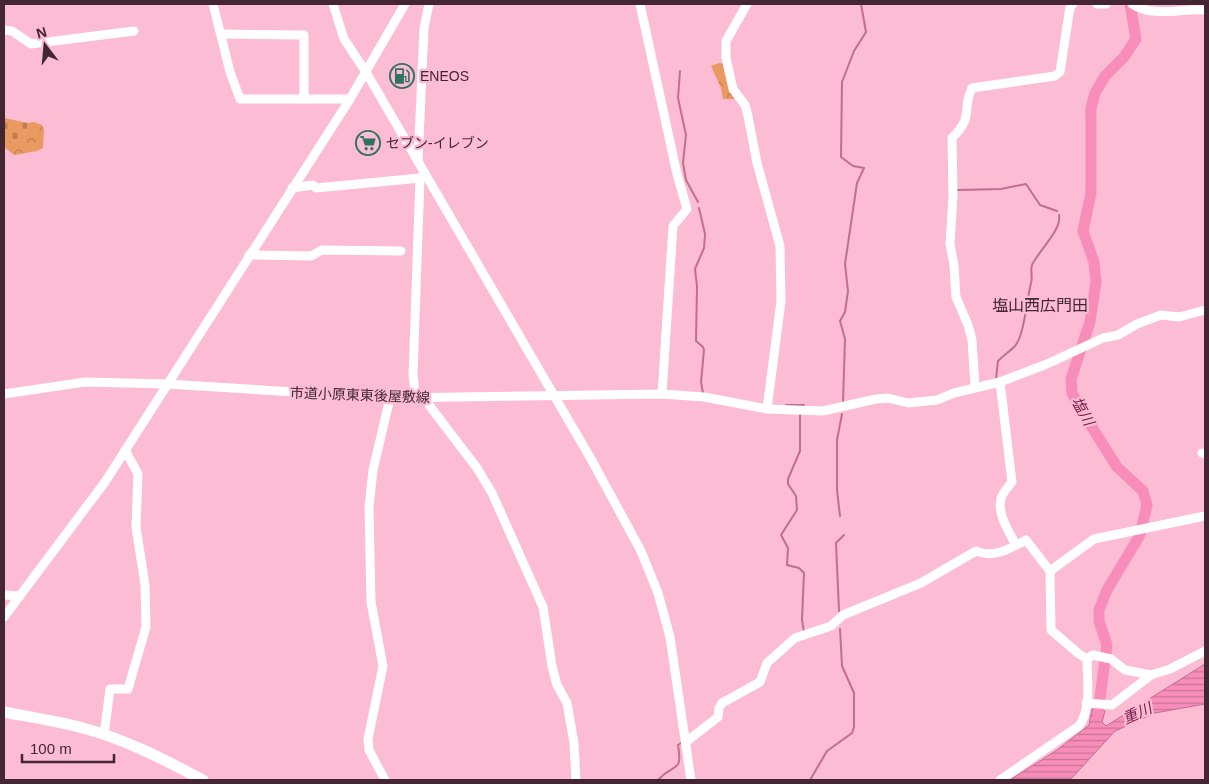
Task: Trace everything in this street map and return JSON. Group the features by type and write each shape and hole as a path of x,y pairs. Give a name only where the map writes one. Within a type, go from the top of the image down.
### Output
{"main road":[{"path":"4,712 82,728 104,735 165,760 203,780"}],"street":[{"path":"213,4 230,72 240,99 350,99"},
{"path":"333,4 344,39 366,72 418,162 422,176 554,394 628,523 650,572 670,637 691,780"},
{"path":"4,617 105,482 350,99 405,4"},
{"path":"418,162 424,28 429,4"},
{"path":"640,4 677,174 687,209 673,226 662,394"},
{"path":"747,4 726,41 726,58 733,89 745,105 757,163 780,246 781,301 768,406"},
{"path":"975,387 971,331 956,297 954,265 950,244 953,196 952,138 966,121 969,96 972,88 1055,76 1060,72 1070,7 1073,4"},
{"path":"1097,4 1106,4"},
{"path":"1133,5 1143,10 1205,10"},
{"path":"4,30 12,31 31,44 134,30"},
{"path":"221,34 304,35 304,99"},
{"path":"292,188 313,185 316,188 422,176"},
{"path":"416,398 413,375 414,336 422,176"},
{"path":"249,255 311,256 322,250 400,251"},
{"name":"市道小原東東後屋敷線","path":"4,394 85,382 167,384 427,399 554,394 662,394 823,411 876,399 888,398 908,403 937,400 975,387 1000,382 1161,315 1179,316 1205,310"},
{"path":"1000,382 1012,482 1001,497 1000,508 1005,525 1016,545"},
{"path":"385,780 369,750 368,739 383,666 371,602 369,507 373,470 390,398"},
{"path":"427,399 492,493 543,607 552,666 557,685 567,703 574,743 576,780"},
{"path":"104,735 110,689 128,689 146,627 146,585 136,527 138,474 124,450"},
{"path":"1050,570 1094,539 1128,530 1148,528 1205,516"},
{"path":"686,742 718,717 719,708 722,703 760,682 767,663 794,638 831,626 843,615 922,583 976,551 984,555 1001,552 1026,540 1050,570 1051,630 1079,654 1112,659 1125,670 1151,675"},
{"path":"4,595 20,596"},
{"path":"1086,703 1104,706 1112,705 1151,675 1170,669 1205,651"},
{"path":"1000,780 1079,726 1084,719 1090,681 1090,657"}],"green space":[{"path":"719,63 726,64 737,99 723,99 721,88 711,66"},
{"path":"4,118 28,123 24,141 4,140"},
{"path":"34,122 42,125 44,130 43,148 37,151 14,155 4,147 4,140 24,141 28,123"}],"water":[{"name":"重川","path":"1205,664 1205,704 1155,713 1115,731 1070,780 1010,780 1057,750 1089,725 1092,709 1105,711 1102,722 1106,726"}],"waterway":[{"path":"843,402 845,339 840,321 845,312 848,291 845,264 857,183 864,168 853,166 841,157 842,82 854,51 866,32 861,4"},
{"name":"塩川","path":"1098,713 1107,645 1099,621 1099,610 1107,590 1140,535 1147,505 1143,491 1117,467 1083,413 1072,393 1071,379 1090,322 1096,282 1094,262 1083,231 1091,193 1091,108 1095,93 1105,76 1124,57 1136,39 1130,4"},
{"path":"680,71 678,98 686,135 683,163 686,180 698,202"},
{"path":"957,190 1001,189 1026,184 1040,205 1057,211"},
{"path":"699,208 705,234 704,248 695,269 697,286 696,341 704,350 701,382 703,393"},
{"path":"996,379 998,361 1015,346 1021,334 1032,281 1032,265 1054,233 1059,221 1059,215"},
{"path":"786,405 804,405"},
{"path":"800,414 800,451 788,479 788,484 796,496 797,510 781,535 788,548 787,565 799,568 804,573 802,620 804,632"},
{"path":"840,516 837,490 837,440 842,414"},
{"path":"839,611 836,543 844,535"},
{"path":"810,780 827,751 852,733 854,727 854,693 842,666 840,629"},
{"path":"658,780 678,764 678,745 681,743"}],"place":[{"name":"ENEOS","path":"402,76"},
{"name":"セブン-イレブン","path":"368,143"}],"district":[{"name":"塩山西広門田","path":"1040,305"}]}
